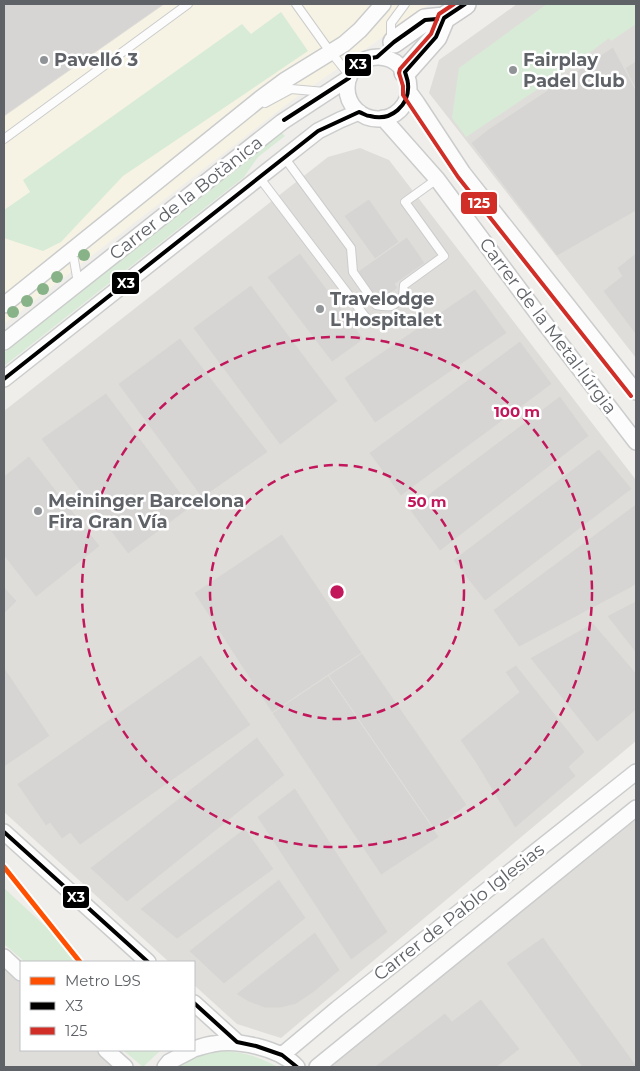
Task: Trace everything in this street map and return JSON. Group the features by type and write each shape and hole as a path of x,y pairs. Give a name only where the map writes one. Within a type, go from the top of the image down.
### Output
{"street":[{"name":"Carrer de la Botànica","path":"4,305 261,98 360,30 383,4"},
{"path":"377,57 425,20 454,10"},
{"path":"407,82 396,62 377,57 366,59 356,66 349,77 347,84 348,97 354,108 366,116 383,118 393,115 406,101 407,82 454,10"},
{"name":"Carrer de la Botànica","path":"4,342 282,122 349,77"},
{"name":"Carrer de la Metal·lúrgia","path":"407,82 417,103 463,172 636,392"},
{"name":"Carrer de la Botànica","path":"4,379 318,131 359,112"},
{"name":"Carrer de la Metal·lúrgia","path":"383,118 437,179 636,442"},
{"name":"Carrer de Pablo Iglesias","path":"282,1055 337,1009 636,772"},
{"name":"Carrer de Pablo Iglesias","path":"317,1067 636,808"},
{"path":"4,832 147,961"},
{"path":"4,957 20,972"},
{"path":"195,1004 237,1042"},
{"path":"195,1049 213,1044 237,1042 282,1055 297,1067"},
{"path":"107,1051 125,1067"},
{"path":"165,1067 169,1062 191,1051"}],"lane":[{"path":"4,139 188,4"},
{"path":"296,4 336,48 349,77"},
{"path":"392,44 391,23 405,4"},
{"path":"78,283 73,254 265,103 291,89 327,92"},
{"path":"284,157 351,248 353,272 376,305 386,307 394,306 404,297 404,285 444,256 405,202 437,179"},
{"path":"259,177 370,323"}],"shaded area":[{"path":"4,4 430,4 291,101 4,324"},
{"path":"517,4 636,4 636,358 429,93 439,60"},
{"path":"360,148 389,160 636,480 636,741 281,1038 237,1024 195,986 195,961 168,961 4,812 4,411 328,157"},
{"path":"636,808 636,1067 317,1067"},
{"path":"4,958 20,973 20,1051 106,1051 125,1067 4,1067"}],"green space":[{"name":"Fairplay Padel Club","path":"547,4 636,4 636,24 611,41 609,38 565,71 466,137 452,118 459,68"},
{"path":"281,12 308,51 123,176 61,242 43,251 4,238 4,210 30,192 23,180 242,24 251,34"},
{"path":"282,133 285,136 258,157 244,177 4,366 4,353"},
{"path":"4,888 83,961 24,961 4,944"},
{"path":"124,1051 160,1051 143,1067"},
{"path":"225,1051 253,1056 278,1067 177,1067 200,1056"}],"building":[{"name":"Pavelló 3","path":"4,4 164,4 4,116"},
{"path":"613,47 636,90 636,211 557,256 471,143 490,128"},
{"path":"636,61 636,90 625,68"},
{"path":"369,199 399,242 375,259 344,216"},
{"path":"407,237 425,263 395,284 398,288 378,301 357,272"},
{"path":"300,253 364,339 332,362 267,277"},
{"path":"636,253 636,335 603,291 622,276 617,268"},
{"path":"251,285 338,401 280,445 193,328"},
{"path":"475,289 507,333 375,423 344,378"},
{"path":"180,338 268,452 202,498 118,384"},
{"path":"520,341 552,384 401,496 369,453"},
{"path":"106,393 191,507 128,554 41,439"},
{"path":"560,396 589,436 440,551 409,509"},
{"path":"599,449 632,489 485,601 453,560"},
{"name":"Meininger Barcelona Fira Gran Vía","path":"29,456 100,546 36,597 4,556 4,476"},
{"path":"636,504 636,584 519,647 493,610"},
{"path":"282,534 362,653 272,713 194,593"},
{"path":"4,587 17,601 4,614"},
{"path":"636,601 636,653 607,616"},
{"path":"593,623 636,673 636,710 597,742 530,658"},
{"path":"362,653 467,805 434,829 328,675"},
{"path":"201,655 251,725 80,845 70,833 62,839 50,823 46,826 17,784"},
{"path":"516,665 585,752 569,767 576,776 515,828 460,740 519,692 505,672"},
{"path":"4,667 50,736 4,767"},
{"path":"328,675 439,837 381,875 272,713"},
{"path":"257,737 285,775 127,902 90,868"},
{"path":"295,788 388,932 351,960 257,817"},
{"path":"245,828 274,869 177,939 140,909"},
{"path":"279,879 306,918 224,984 189,951"},
{"path":"315,932 340,970 314,992 296,1004 280,1008 265,1008 249,1002 236,994"},
{"path":"543,937 636,1067 582,1067 506,963"},
{"path":"481,999 520,1049 497,1067 374,1067 445,1013 452,1021"}],"metro line":[{"name":"L9S","path":"4,867 79,961"}],"transit line":[{"name":"125","path":"454,4 439,14 431,34 400,69 403,95 458,177 631,396"},
{"name":"X3","path":"4,379 318,131 359,112 367,116 378,117 392,114 398,110 406,99 408,92 405,72 436,37 444,18 465,4"},
{"name":"X3","path":"284,120 349,78 356,66 366,59 377,57 394,42 425,20 437,19"},
{"name":"X3","path":"4,832 147,961"},
{"name":"X3","path":"195,1004 237,1042 282,1055 297,1067"}],"place":[{"name":"Pavelló 3","path":"44,60"},
{"name":"Fairplay Padel Club","path":"513,70"},
{"name":"Travelodge L'Hospitalet","path":"320,309"},
{"name":"Meininger Barcelona Fira Gran Vía","path":"38,511"}]}
